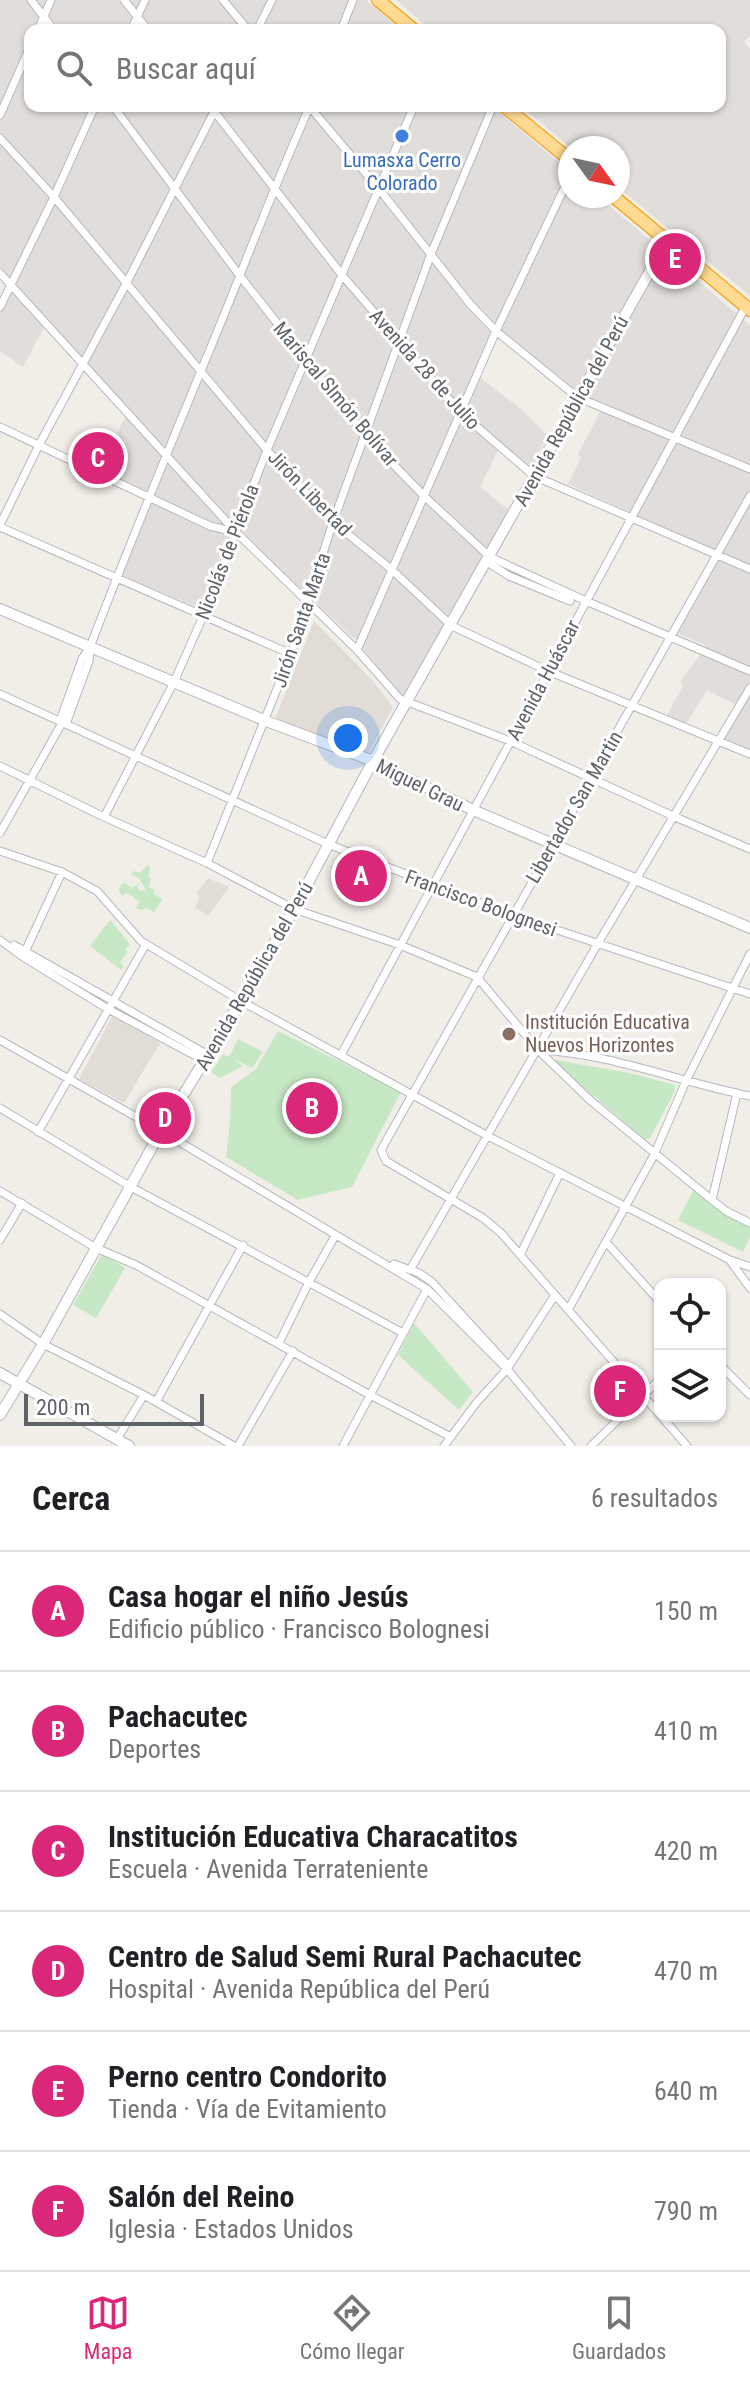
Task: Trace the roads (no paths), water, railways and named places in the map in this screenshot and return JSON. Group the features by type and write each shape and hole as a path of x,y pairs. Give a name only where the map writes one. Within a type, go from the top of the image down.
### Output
{"highway":[{"path":"378,0 407,24"},
{"path":"511,112 558,150"},
{"path":"627,208 748,308"}],"street":[{"path":"31,0 50,24"},
{"path":"41,24 51,0"},
{"path":"124,0 143,24"},
{"path":"134,24 145,0"},
{"path":"223,0 243,24"},
{"path":"260,24 272,0"},
{"path":"343,24 353,0"},
{"path":"0,115 24,61"},
{"path":"0,307 92,112"},
{"name":"Mariscal SImón Bolívar","path":"118,112 240,276 366,436 489,560 750,671"},
{"path":"212,112 176,189 82,362 0,526 291,654"},
{"name":"Avenida 28 de Julio","path":"217,112 399,344 461,413 534,476 750,569"},
{"path":"0,833 63,723 89,661 90,647 148,496 306,112"},
{"path":"314,112 470,304 496,331 577,397 750,469"},
{"name":"Nicolás de Piérola","path":"104,817 174,682 204,614 267,450 411,112"},
{"name":"Jirón Santa Marta","path":"207,863 291,654 333,522 431,254 490,112"},
{"name":"Jirón Libertad","path":"0,138 54,197 267,450 333,522 391,569 452,626 548,671 750,754"},
{"path":"357,650 496,331 558,201"},
{"name":"Avenida República del Perú","path":"0,1415 161,1131 294,909 373,761 667,241"},
{"path":"0,273 236,532 357,650 400,699 510,741 750,849"},
{"name":"Avenida Huáscar","path":"341,1055 748,308"},
{"path":"0,427 215,528 236,532"},
{"name":"Libertador San Martin","path":"450,1199 386,1161 381,1150 750,496"},
{"path":"489,560 509,576 570,601"},
{"name":"Miguel Grau","path":"0,609 266,721 373,761 473,810 750,928"},
{"path":"410,1270 486,1135 750,688"},
{"name":"Francisco Bolognesi","path":"0,694 328,844 512,915 750,994"},
{"path":"0,766 207,863 294,909 400,945 477,977 538,1050 591,1101 726,1211 750,1223"},
{"path":"0,851 62,872 97,891 141,941 241,1001 486,1135 730,1260 750,1267"},
{"path":"24,954 62,872"},
{"path":"0,941 114,1001 207,1058"},
{"path":"38,1132 146,944"},
{"path":"24,954 108,1009 207,1058"},
{"path":"568,1310 654,1155 686,1081 750,954"},
{"path":"0,1040 161,1131 427,1289 507,1369 571,1446"},
{"path":"538,1050 640,1067 750,1096"},
{"path":"712,1200 737,1093"},
{"path":"0,1108 131,1187 403,1333"},
{"path":"520,1255 560,1173"},
{"path":"0,1191 96,1248 210,1304 451,1437"},
{"path":"450,1199 483,1218 501,1233 654,1407"},
{"path":"0,1240 22,1203"},
{"path":"279,1343 335,1236"},
{"path":"606,1242 654,1295"},
{"path":"156,1402 243,1245"},
{"path":"375,1257 419,1273 441,1291 505,1362 507,1369"},
{"path":"730,1260 750,1288"},
{"path":"343,1446 427,1289"},
{"path":"444,1446 507,1369 555,1295"},
{"path":"0,1314 43,1344 236,1446 293,1351"},
{"path":"726,1371 750,1395"},
{"path":"0,1373 114,1442 129,1446"},
{"path":"591,1446 654,1385"},
{"path":"114,1442 144,1395"},
{"path":"667,1422 687,1446"}],"place":[{"name":"Lumasxa Cerro Colorado","path":"402,136"},
{"name":"Perno centro Condorito","path":"675,259"},
{"name":"Institución Educativa Characatitos","path":"98,458"},
{"name":"Casa hogar el niño Jesús","path":"361,876"},
{"name":"Institución Educativa Nuevos Horizontes","path":"509,1034"},
{"name":"Pachacutec","path":"312,1108"},
{"name":"Centro de Salud Semi Rural Pachacutec","path":"165,1118"},
{"name":"Salón del Reino","path":"620,1391"}]}
